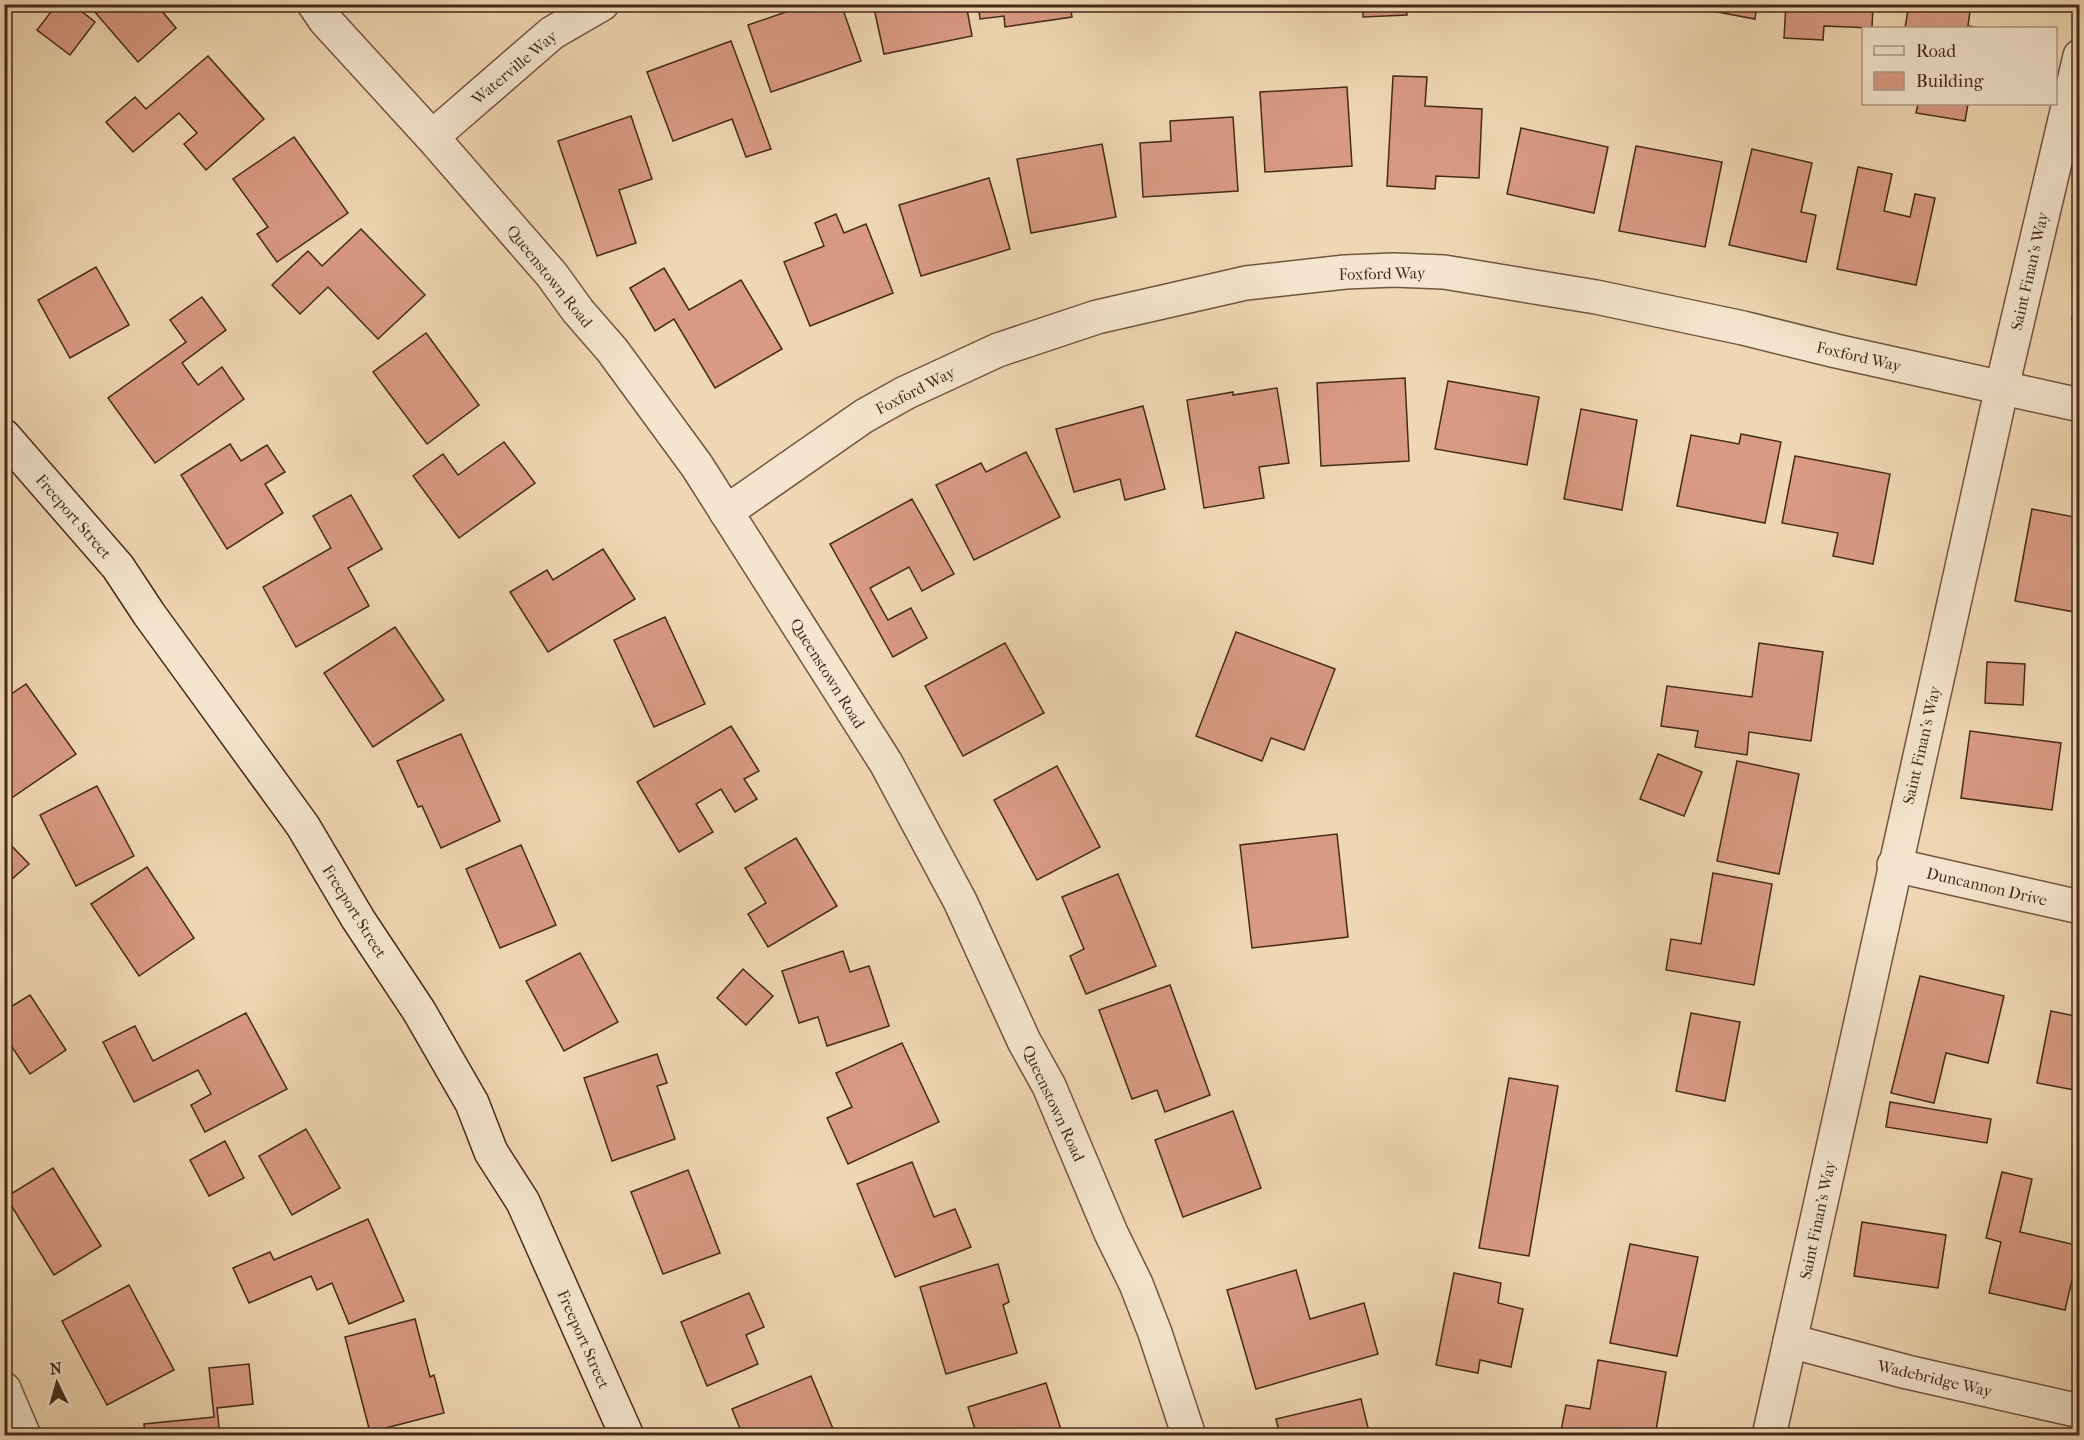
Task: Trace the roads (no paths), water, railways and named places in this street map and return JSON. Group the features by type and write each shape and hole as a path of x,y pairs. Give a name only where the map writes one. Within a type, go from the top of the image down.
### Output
{"street":[{"name":"Queenstown Road","path":"314,4 552,275 578,311 612,350 697,466 886,763 960,901 1024,1041 1049,1086 1111,1233 1136,1284 1155,1333 1189,1436"},
{"name":"Waterville Way","path":"432,137 552,33 602,4"},
{"name":"Saint Finan's Way","path":"1769,1436 1894,866 2079,56"},
{"name":"Foxford Way","path":"726,513 864,416 905,393 998,350 1097,317 1246,283 1345,272 1394,270 1444,272 1596,297 1743,328 2079,405"},
{"name":"Freeport Street","path":"4,436 118,567 303,826 358,919 419,1011 471,1103 491,1152 523,1202 627,1436"},
{"name":"Duncannon Drive","path":"1894,866 2079,908"},
{"name":"Wadebridge Way","path":"1790,1341 1907,1372 2079,1411"},
{"path":"4,1389 24,1436"}]}
